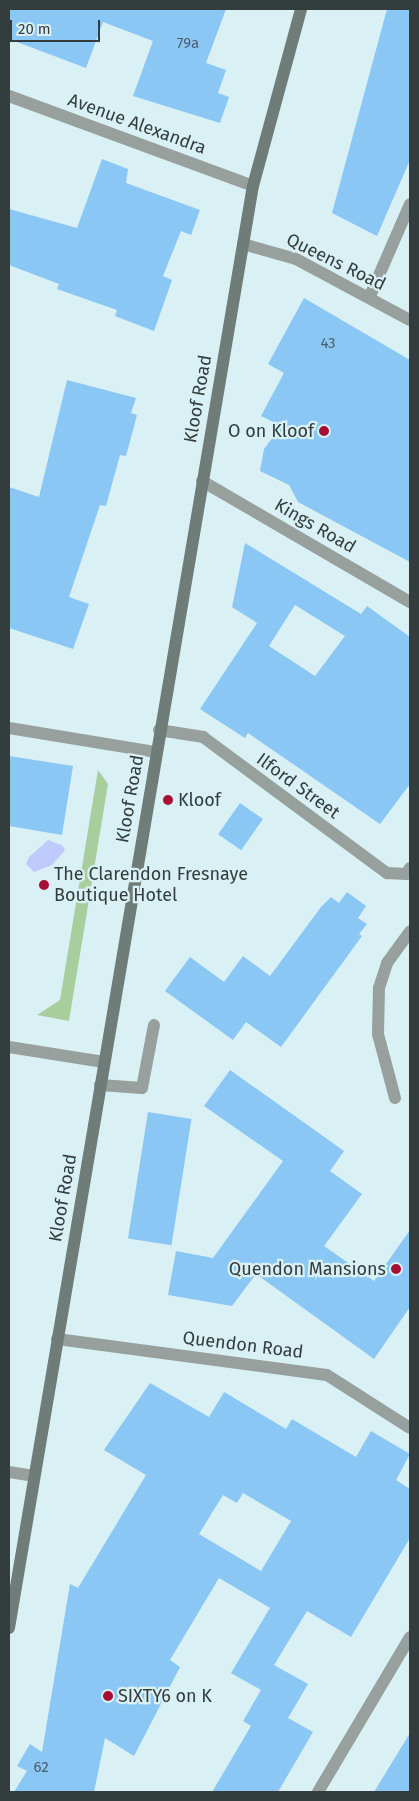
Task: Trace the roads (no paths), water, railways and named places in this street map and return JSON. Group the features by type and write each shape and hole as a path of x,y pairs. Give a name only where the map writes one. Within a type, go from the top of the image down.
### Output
{"main road":[{"name":"Kloof Road","path":"9,1628 252,186 301,9"}],"street":[{"name":"Avenue Alexandra","path":"9,96 252,186"},
{"path":"370,296 410,204"},
{"name":"Queens Road","path":"243,244 296,259 370,296 410,320"},
{"name":"Kings Road","path":"202,480 410,602"},
{"path":"9,728 156,752"},
{"name":"Ilford Street","path":"160,730 203,737 387,873 409,873"},
{"path":"395,1098 378,1034 379,988 387,963 410,932"},
{"path":"100,1085 142,1088 154,1025"},
{"path":"9,1047 104,1062"},
{"name":"Quendon Road","path":"57,1338 327,1375 410,1428"},
{"path":"9,1472 34,1476"},
{"path":"318,1792 410,1637"}],"water":[{"path":"48,840 62,845 65,850 52,865 34,872 26,864 29,857"}],"place":[{"name":"O on Kloof","path":"324,431"},
{"name":"Kloof","path":"168,800"},
{"name":"The Clarendon Fresnaye Boutique Hotel","path":"44,885"},
{"name":"Quendon Mansions","path":"396,1269"},
{"name":"SIXTY6 on K","path":"108,1696"}]}
